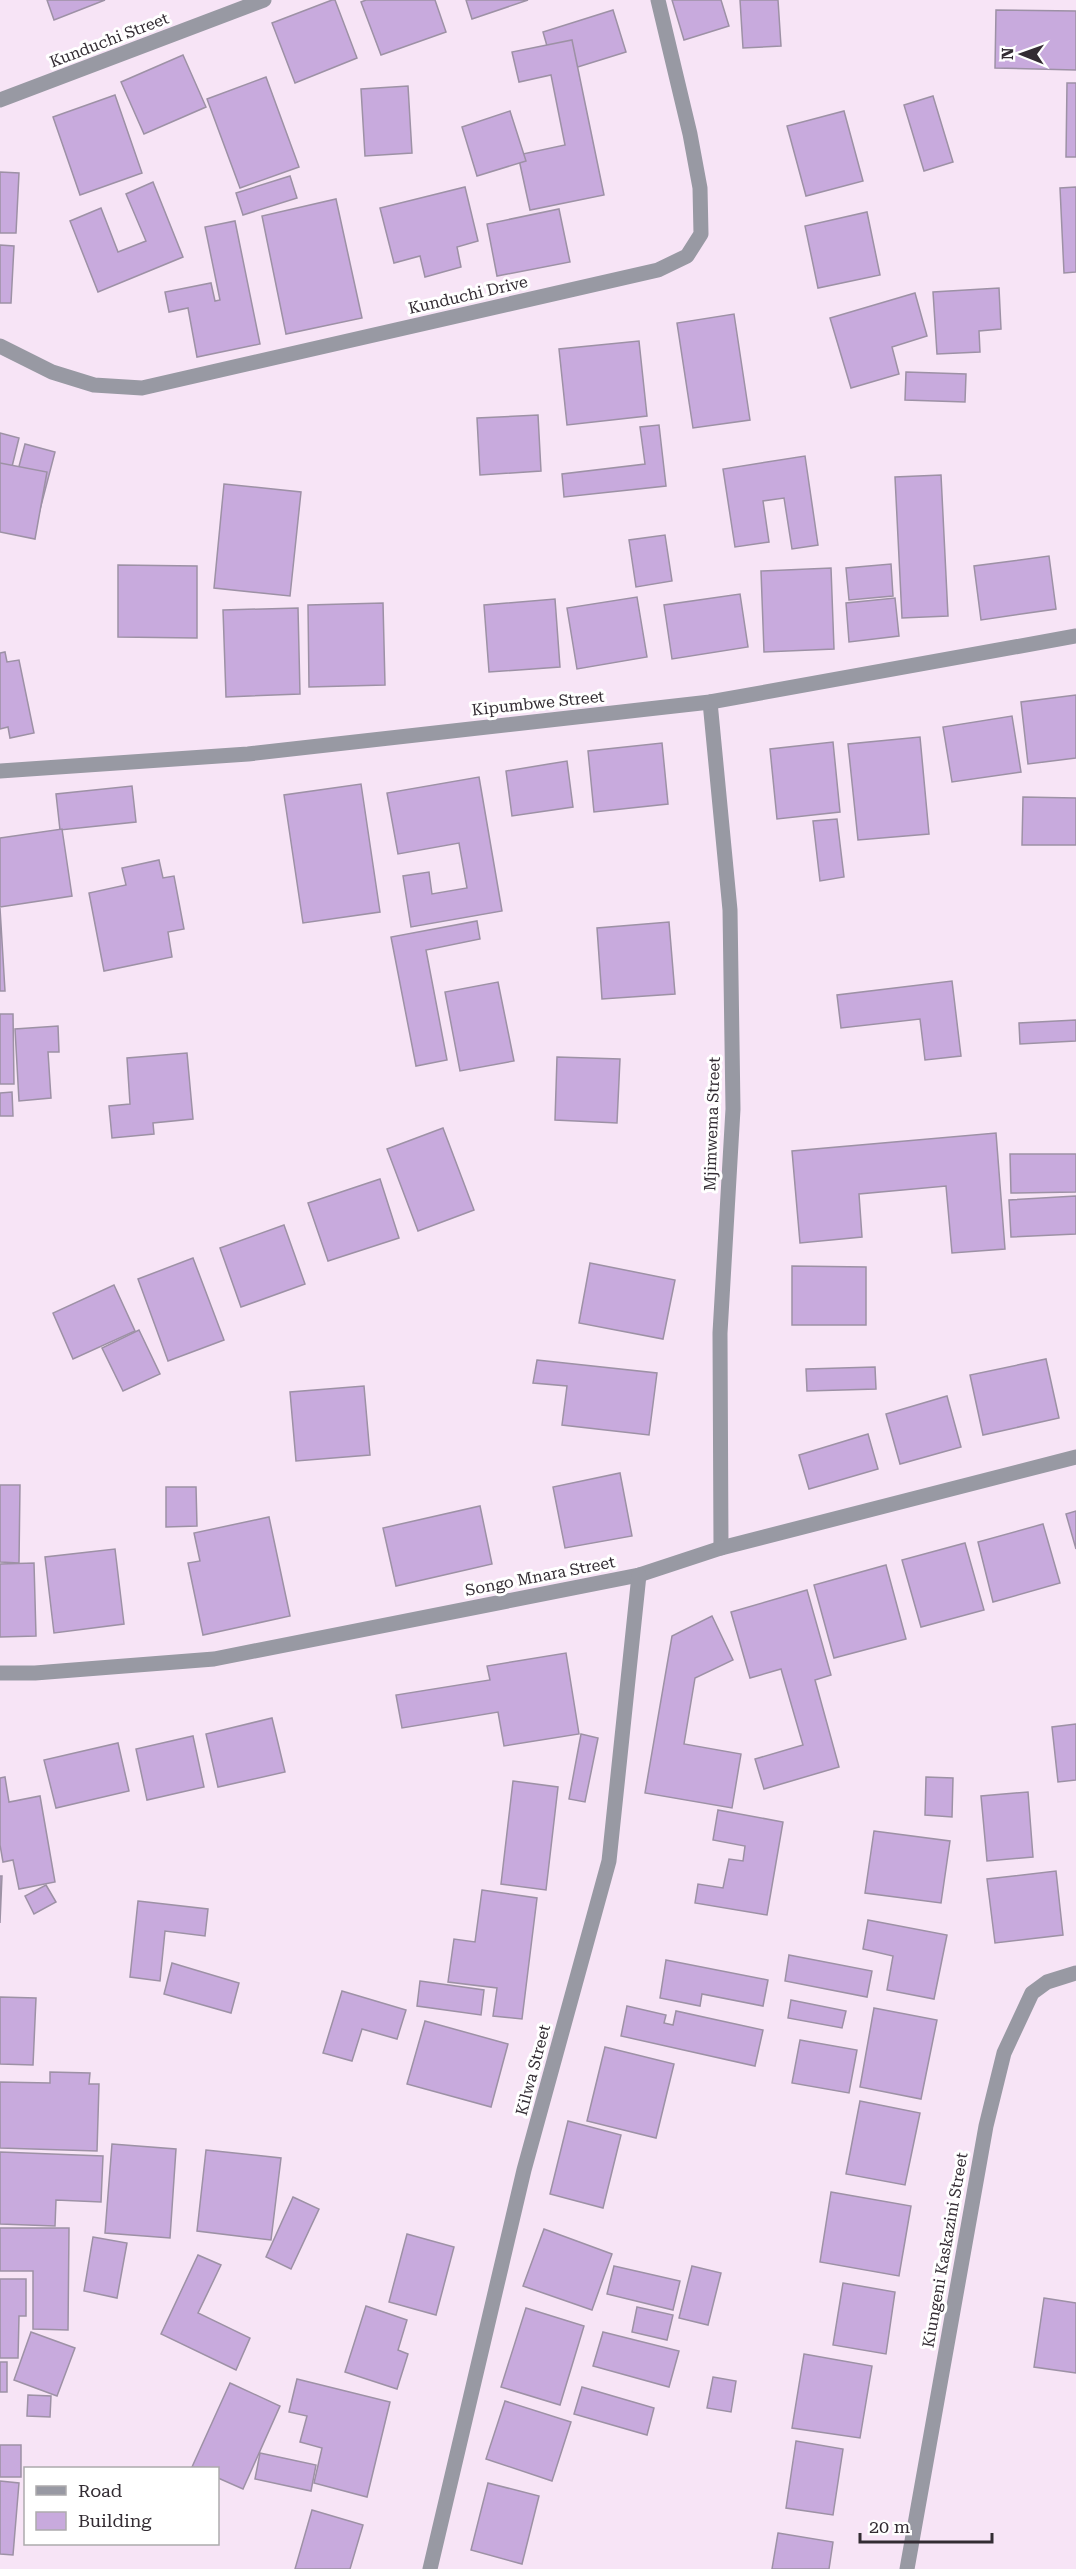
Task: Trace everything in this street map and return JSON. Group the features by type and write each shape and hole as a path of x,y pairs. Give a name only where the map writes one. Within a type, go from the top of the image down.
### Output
{"street":[{"name":"Kunduchi Street","path":"0,100 264,0"},
{"name":"Kunduchi Drive","path":"0,346 52,372 94,385 142,388 658,270 687,256 701,234 700,188 690,134 658,0"},
{"name":"Kipumbwe Street","path":"0,771 248,754 710,702 1076,636"},
{"name":"Mjimwema Street","path":"710,702 730,910 733,1086 720,1333 721,1548"},
{"name":"Songo Mnara Street","path":"0,1673 35,1673 214,1659 639,1575 721,1548 1076,1457"},
{"name":"Kilwa Street","path":"430,2569 524,2170 609,1861 639,1575"},
{"name":"Kiungeni Kaskazini Street","path":"907,2569 986,2126 1004,2053 1032,1993 1047,1982 1076,1973"}],"building":[{"path":"47,0 105,0 54,20"},
{"path":"335,0 357,58 295,83 272,23"},
{"path":"366,0 435,0 446,32 381,55 361,2"},
{"path":"466,0 528,0 472,19"},
{"path":"672,0 721,0 729,26 684,40"},
{"path":"740,0 778,0 781,46 743,48"},
{"path":"613,10 626,52 555,74 543,32"},
{"path":"996,10 1076,11 1076,70 995,68"},
{"path":"572,40 604,195 530,210 518,155 565,145 551,75 519,82 512,52"},
{"path":"183,55 206,107 144,134 121,82"},
{"path":"266,77 299,167 240,188 207,99"},
{"path":"1067,83 1076,83 1076,157 1066,157"},
{"path":"408,86 412,153 365,156 361,89"},
{"path":"115,95 142,173 80,195 53,117"},
{"path":"933,96 953,162 924,171 904,105"},
{"path":"510,111 526,161 477,176 462,127"},
{"path":"844,111 863,181 806,196 787,126"},
{"path":"0,172 19,173 16,233 0,233"},
{"path":"290,176 297,198 243,215 236,193"},
{"path":"153,182 183,257 98,292 70,221 101,208 118,252 146,241 126,194"},
{"path":"465,187 478,241 457,247 461,267 425,277 420,256 394,263 380,208"},
{"path":"1076,187 1076,272 1064,273 1060,188"},
{"path":"336,199 362,318 286,334 262,216"},
{"path":"559,209 570,262 497,276 487,224"},
{"path":"867,212 880,275 818,288 805,226"},
{"path":"235,221 260,344 197,357 188,308 169,312 165,292 211,283 215,301 220,300 205,227"},
{"path":"0,245 14,246 11,303 0,303"},
{"path":"999,288 1001,329 979,331 980,352 937,354 933,292"},
{"path":"915,293 927,336 892,347 899,374 851,388 830,318"},
{"path":"734,314 750,420 693,428 677,323"},
{"path":"639,341 647,416 567,425 559,349"},
{"path":"906,372 966,374 965,402 905,400"},
{"path":"538,415 541,471 480,475 477,418"},
{"path":"659,425 666,486 564,497 562,474 645,464 640,427"},
{"path":"0,433 19,438 8,483 14,485 25,444 55,452 36,525 0,516"},
{"path":"805,456 818,545 792,549 784,498 763,501 769,542 735,547 723,469"},
{"path":"0,463 47,472 35,539 0,532"},
{"path":"941,475 948,616 902,618 895,477"},
{"path":"224,484 301,492 290,596 214,588"},
{"path":"665,535 672,581 636,587 629,540"},
{"path":"1049,556 1056,609 981,620 974,566"},
{"path":"891,564 893,596 849,600 846,568"},
{"path":"118,565 197,566 197,638 118,637"},
{"path":"831,568 834,649 764,652 761,571"},
{"path":"740,594 748,647 672,659 664,605"},
{"path":"637,597 647,657 577,669 567,608"},
{"path":"895,598 899,636 849,642 846,603"},
{"path":"555,599 560,667 489,672 484,605"},
{"path":"383,603 385,685 309,687 308,605"},
{"path":"298,608 300,694 226,697 223,610"},
{"path":"5,652 7,662 19,660 34,733 10,738 8,727 0,729 0,653"},
{"path":"1076,695 1076,758 1028,764 1021,702"},
{"path":"1012,716 1021,772 952,782 943,727"},
{"path":"920,737 929,834 858,840 848,744"},
{"path":"833,742 840,812 777,819 770,749"},
{"path":"662,743 668,804 594,812 588,751"},
{"path":"567,761 573,807 512,816 506,771"},
{"path":"479,777 502,911 411,927 403,876 429,872 432,894 467,888 459,843 398,854 387,793"},
{"path":"361,784 380,912 303,923 284,795"},
{"path":"132,786 136,822 60,830 56,794"},
{"path":"1023,797 1076,798 1076,845 1022,845"},
{"path":"837,819 844,877 820,881 813,821"},
{"path":"62,829 72,896 0,907 0,838"},
{"path":"159,860 163,878 174,876 184,929 168,932 172,957 104,971 89,893 126,885 122,868"},
{"path":"0,908 5,991 0,991"},
{"path":"477,921 480,939 426,950 447,1060 416,1066 391,937"},
{"path":"669,922 675,994 602,999 597,928"},
{"path":"952,981 961,1056 925,1060 920,1019 841,1028 837,995"},
{"path":"498,982 514,1061 460,1071 445,992"},
{"path":"0,1014 13,1014 14,1084 0,1084"},
{"path":"1076,1020 1076,1041 1020,1044 1019,1023"},
{"path":"58,1026 59,1052 48,1052 51,1098 19,1101 15,1029"},
{"path":"187,1053 193,1119 153,1123 154,1134 112,1138 109,1106 130,1104 127,1058"},
{"path":"557,1057 620,1059 617,1123 555,1120"},
{"path":"12,1092 13,1116 0,1116 0,1093"},
{"path":"443,1128 474,1210 418,1231 387,1149"},
{"path":"996,1133 1005,1249 952,1253 946,1186 859,1194 862,1237 800,1243 792,1151"},
{"path":"1010,1154 1076,1154 1076,1192 1011,1193"},
{"path":"380,1179 399,1238 328,1261 308,1203"},
{"path":"1076,1196 1076,1234 1011,1237 1009,1200"},
{"path":"284,1225 305,1284 241,1307 220,1248"},
{"path":"193,1258 224,1340 168,1361 138,1279"},
{"path":"590,1263 675,1280 663,1339 579,1323"},
{"path":"792,1266 866,1267 866,1325 792,1325"},
{"path":"114,1285 135,1331 73,1359 53,1313"},
{"path":"139,1330 160,1374 123,1391 102,1348"},
{"path":"1046,1359 1059,1418 983,1435 970,1375"},
{"path":"537,1360 657,1373 649,1435 562,1425 567,1386 533,1383"},
{"path":"875,1367 876,1389 807,1391 806,1369"},
{"path":"364,1386 370,1455 296,1461 290,1392"},
{"path":"947,1396 961,1447 900,1464 886,1414"},
{"path":"868,1434 878,1469 809,1489 799,1455"},
{"path":"620,1473 632,1536 565,1548 553,1487"},
{"path":"0,1485 20,1485 19,1563 0,1562"},
{"path":"166,1487 196,1487 197,1526 166,1527"},
{"path":"480,1506 492,1564 396,1586 383,1528"},
{"path":"1076,1511 1076,1549 1066,1514"},
{"path":"269,1517 290,1616 203,1635 188,1563 200,1561 194,1533"},
{"path":"1043,1524 1060,1583 993,1602 978,1542"},
{"path":"965,1543 984,1610 921,1627 902,1560"},
{"path":"115,1549 124,1624 54,1633 45,1557"},
{"path":"34,1563 36,1636 0,1637 0,1564"},
{"path":"886,1565 906,1639 834,1658 814,1585"},
{"path":"807,1590 831,1675 815,1680 839,1767 764,1789 755,1759 803,1745 781,1669 750,1678 731,1612"},
{"path":"712,1616 733,1660 695,1678 684,1744 741,1754 732,1808 645,1793 672,1636"},
{"path":"566,1653 579,1734 504,1746 498,1712 402,1728 396,1695 490,1680 487,1666"},
{"path":"272,1718 285,1772 218,1787 206,1734"},
{"path":"1076,1724 1076,1780 1058,1782 1052,1727"},
{"path":"581,1734 598,1738 585,1802 569,1799"},
{"path":"193,1736 204,1787 147,1800 136,1749"},
{"path":"118,1743 129,1791 56,1808 44,1760"},
{"path":"5,1777 9,1802 40,1796 55,1882 19,1889 13,1860 3,1862 0,1845 0,1778"},
{"path":"926,1777 953,1778 952,1817 925,1815"},
{"path":"513,1781 558,1787 546,1890 501,1884"},
{"path":"1028,1792 1033,1857 987,1861 981,1796"},
{"path":"718,1810 783,1822 767,1915 695,1903 698,1884 723,1888 729,1859 743,1861 745,1846 713,1840"},
{"path":"874,1831 950,1841 941,1903 865,1893"},
{"path":"1056,1871 1063,1935 995,1943 987,1879"},
{"path":"0,1876 2,1876 0,1923"},
{"path":"46,1885 56,1902 34,1914 25,1896"},
{"path":"482,1890 537,1898 522,2019 493,2016 497,1988 448,1982 454,1939 475,1942"},
{"path":"138,1901 208,1909 205,1936 165,1931 160,1981 130,1977"},
{"path":"868,1920 947,1935 934,1999 887,1990 893,1956 863,1949"},
{"path":"789,1955 872,1971 867,1997 785,1981"},
{"path":"666,1960 768,1980 763,2006 702,1994 700,2006 660,1998"},
{"path":"172,1963 239,1983 231,2013 164,1994"},
{"path":"420,1981 484,1990 481,2015 417,2006"},
{"path":"342,1991 406,2010 397,2039 362,2029 352,2061 323,2053"},
{"path":"0,1997 36,1998 33,2065 0,2064"},
{"path":"791,2000 846,2011 842,2028 788,2018"},
{"path":"627,2006 666,2015 664,2023 673,2025 676,2011 763,2030 755,2066 621,2036"},
{"path":"874,2008 937,2020 921,2099 860,2087"},
{"path":"425,2021 508,2044 491,2107 407,2084"},
{"path":"800,2040 857,2050 849,2093 792,2083"},
{"path":"605,2047 674,2064 656,2138 587,2121"},
{"path":"50,2072 90,2073 89,2084 99,2084 97,2151 0,2148 0,2082 50,2083"},
{"path":"860,2101 920,2113 905,2185 846,2174"},
{"path":"568,2121 621,2135 603,2208 550,2194"},
{"path":"112,2144 176,2149 170,2238 105,2233"},
{"path":"206,2150 281,2158 271,2240 197,2231"},
{"path":"0,2152 103,2156 101,2202 56,2200 55,2226 0,2224"},
{"path":"831,2192 911,2206 899,2276 820,2262"},
{"path":"293,2197 319,2209 291,2269 266,2257"},
{"path":"0,2228 69,2228 68,2330 33,2329 33,2271 0,2271"},
{"path":"544,2229 612,2254 592,2310 523,2286"},
{"path":"407,2234 454,2247 436,2315 389,2302"},
{"path":"93,2237 127,2243 117,2298 84,2291"},
{"path":"198,2255 221,2265 198,2313 250,2338 236,2370 161,2334"},
{"path":"614,2266 680,2281 673,2310 607,2294"},
{"path":"692,2266 721,2273 708,2325 679,2318"},
{"path":"0,2279 26,2279 26,2316 19,2316 18,2358 0,2358"},
{"path":"843,2283 895,2292 886,2354 833,2345"},
{"path":"1044,2298 1076,2303 1076,2373 1034,2367"},
{"path":"366,2306 407,2320 398,2350 408,2354 397,2389 345,2372"},
{"path":"637,2307 673,2315 667,2340 632,2332"},
{"path":"526,2308 584,2326 560,2405 501,2387"},
{"path":"31,2332 75,2348 57,2396 14,2380"},
{"path":"603,2332 679,2351 669,2387 593,2366"},
{"path":"804,2354 872,2366 860,2438 792,2428"},
{"path":"0,2362 7,2362 7,2392 0,2392"},
{"path":"713,2377 736,2381 731,2412 707,2408"},
{"path":"297,2379 390,2402 367,2497 314,2483 322,2448 300,2442 307,2416 289,2412"},
{"path":"230,2383 280,2406 243,2489 219,2478 219,2467 192,2467"},
{"path":"582,2387 654,2408 647,2435 574,2414"},
{"path":"28,2395 51,2396 50,2417 27,2416"},
{"path":"505,2401 571,2422 552,2481 486,2459"},
{"path":"796,2441 843,2449 833,2515 786,2508"},
{"path":"0,2445 21,2445 21,2477 0,2477"},
{"path":"260,2453 316,2465 311,2491 255,2479"},
{"path":"0,2481 19,2483 13,2555 0,2554"},
{"path":"488,2483 539,2496 522,2564 471,2550"},
{"path":"312,2510 363,2525 350,2569 295,2569"},
{"path":"778,2533 833,2542 829,2569 772,2569"}]}
